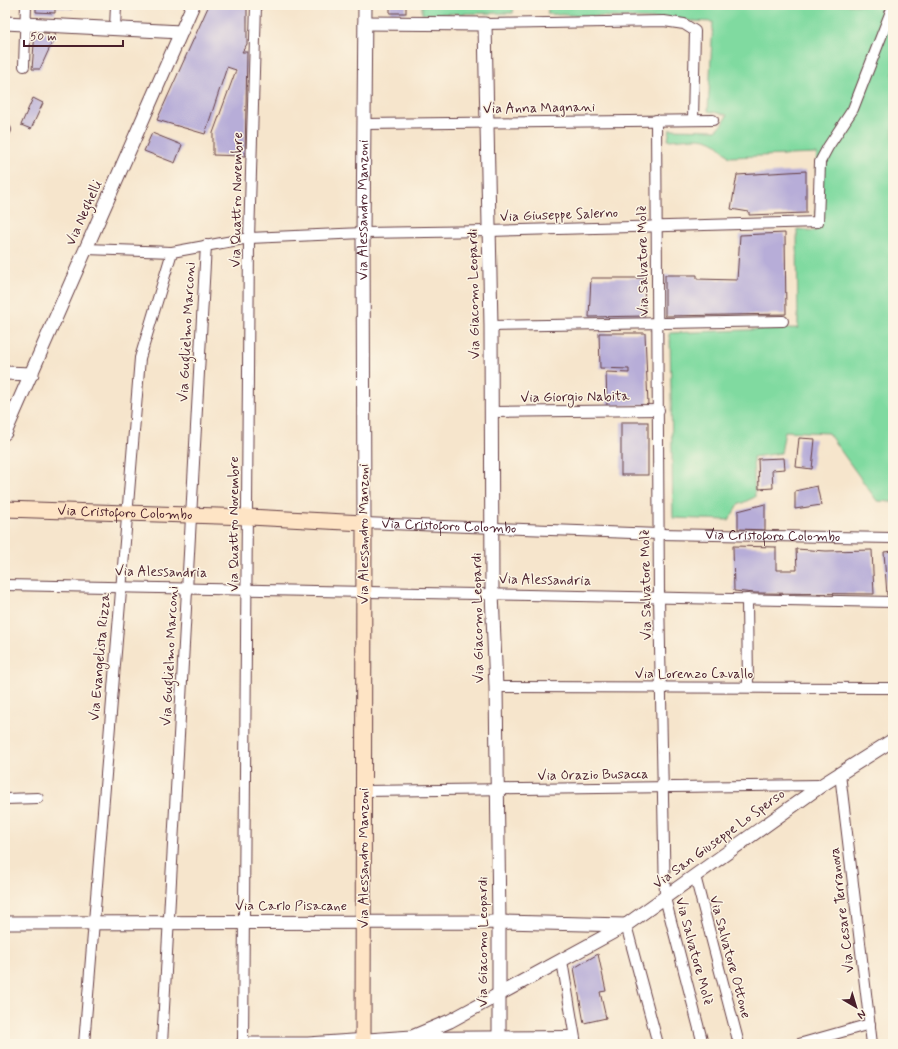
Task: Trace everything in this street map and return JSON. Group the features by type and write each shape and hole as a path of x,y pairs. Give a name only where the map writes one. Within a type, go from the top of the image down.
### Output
{"main road":[{"name":"Via Cristoforo Colombo","path":"5,509 248,517 364,523"},
{"name":"Via Alessandro Manzoni","path":"363,1042 364,523"}],"street":[{"path":"24,66 26,5"},
{"path":"115,28 116,5"},
{"name":"Via Neghelli","path":"5,433 193,5"},
{"name":"Via Quattro Novembre","path":"243,1044 248,588 249,238 256,5"},
{"name":"Via Alessandro Manzoni","path":"364,523 363,233 365,5"},
{"name":"Via Giuseppe Salerno","path":"86,249 172,252 249,238 363,233 818,222 820,162 853,109 893,6"},
{"path":"365,23 485,24 664,21 684,24 695,31 693,119"},
{"path":"5,23 181,32"},
{"name":"Via Giacomo Leopardi","path":"485,24 492,412 492,593 496,687 499,1040"},
{"name":"Via Anna Magnani","path":"365,124 693,119 713,120"},
{"name":"Via Salvatore Molè","path":"656,120 659,597 664,898 703,1044"},
{"name":"Via Guglielmo Marconi","path":"162,1044 170,922 206,245"},
{"name":"Via Evangelista Rizza","path":"84,1044 92,923 140,358 172,252"},
{"path":"490,326 783,321"},
{"path":"5,373 32,374"},
{"name":"Via Giorgio Nabita","path":"492,412 659,410"},
{"name":"Via Cristoforo Colombo","path":"364,523 659,534 893,538"},
{"name":"Via Alessandria","path":"5,584 120,585 893,602"},
{"path":"747,599 748,688"},
{"name":"Via Lorenzo Cavallo","path":"496,687 893,688"},
{"name":"Via San Giuseppe Lo Sperso","path":"412,1038 450,1021 498,993 626,925 822,785 893,740"},
{"name":"Via Cesare Terranova","path":"840,774 872,1044"},
{"name":"Via Orazio Busacca","path":"364,791 822,785"},
{"path":"5,799 38,798"},
{"name":"Via Salvatore Ottone","path":"694,876 739,1044"},
{"name":"Via Carlo Pisacane","path":"5,923 499,922 626,925"},
{"path":"626,925 658,1044"},
{"path":"243,1044 308,1044 412,1038 575,1040 562,960"},
{"path":"799,1044 870,1024"}],"green space":[{"path":"422,5 514,5 513,13 422,14"},
{"path":"549,5 893,5 893,502 877,501 828,433 785,431 781,453 753,457 755,497 738,505 729,520 673,518 670,333 798,328 797,229 816,231 817,154 729,157 716,143 702,138 668,140 670,129 716,130 723,124 727,115 708,111 713,22 547,14"}],"building":[{"path":"36,5 74,5 72,9 55,7 55,13 36,12"},
{"path":"209,5 247,5 247,44 242,52 247,52 245,156 213,155 213,133 236,70 227,67 205,134 157,120"},
{"path":"390,5 406,5 406,13 390,13"},
{"path":"35,32 56,34 40,69 32,69"},
{"path":"33,98 43,103 31,129 21,125"},
{"path":"152,133 182,145 175,163 144,151"},
{"path":"806,171 806,213 749,215 749,212 731,209 737,175"},
{"path":"785,233 786,314 665,316 665,275 697,275 697,279 737,280 740,235"},
{"path":"591,278 644,278 645,316 589,317"},
{"path":"599,333 645,333 648,405 607,406 606,372 629,373 629,369 600,368"},
{"path":"621,422 648,422 648,475 621,475"},
{"path":"799,438 815,439 812,469 796,467"},
{"path":"784,458 785,469 772,470 773,488 759,489 758,459"},
{"path":"817,486 821,505 795,509 795,491"},
{"path":"765,504 765,530 738,529 738,511"},
{"path":"733,546 776,547 776,570 797,570 796,549 826,551 872,550 874,594 755,593 734,591"},
{"path":"893,551 893,595 887,595 884,552"},
{"path":"598,954 606,991 600,992 606,1018 584,1023 574,968"}]}
